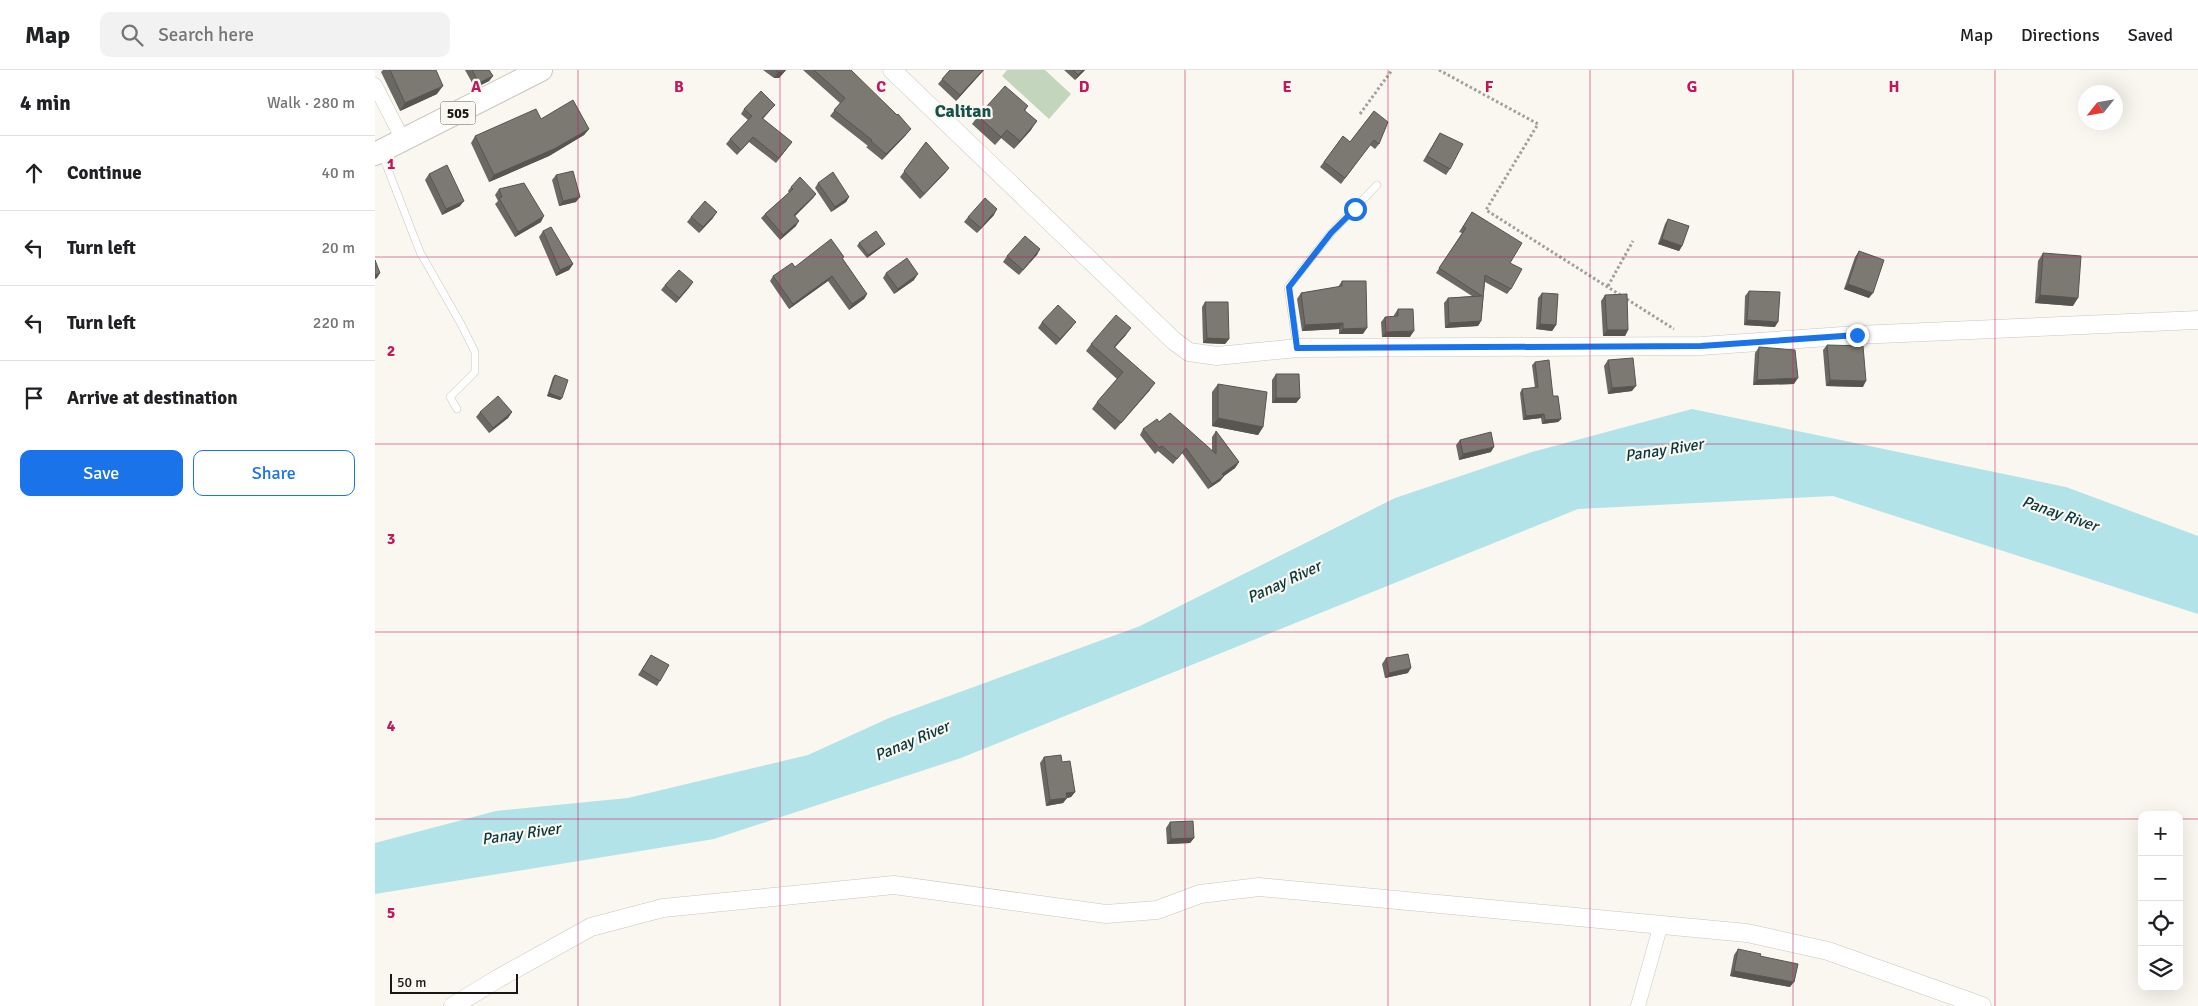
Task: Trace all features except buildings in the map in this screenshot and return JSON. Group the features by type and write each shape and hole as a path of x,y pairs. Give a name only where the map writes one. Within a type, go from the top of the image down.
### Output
{"main road":[{"name":"505","path":"378,153 541,70"}],"street":[{"path":"892,70 1174,341 1189,352 1217,356 1297,348 1701,346 1857,335 2198,320"},
{"path":"375,85 403,140"},
{"path":"453,1006 591,927 663,908 894,885 1106,914 1157,910 1200,894 1259,887 1747,933 1828,951 1982,1006"},
{"path":"1638,1006 1661,924"}],"lane":[{"path":"378,153 420,252 475,352 475,372 450,397 457,410"},
{"path":"1297,348 1289,287 1331,233 1377,185"}],"path":[{"path":"1360,114 1392,70"},
{"path":"1439,70 1538,124 1485,210 1701,346"},
{"path":"1607,286 1633,241"}],"green space":[{"path":"1007,70 1045,70 1071,94 1049,119 1002,76"}],"water":[{"name":"Panay River","path":"1692,409 2066,487 2198,536 2198,614 1833,496 1578,509 961,758 714,839 375,894 375,843 496,811 628,798 808,755 889,718 1140,626 1395,498 1532,452"}],"district":[{"name":"Calitan","path":"963,111"}],"route":[{"path":"1355,209 1331,233 1289,287 1297,348 1701,346 1857,335"}]}
